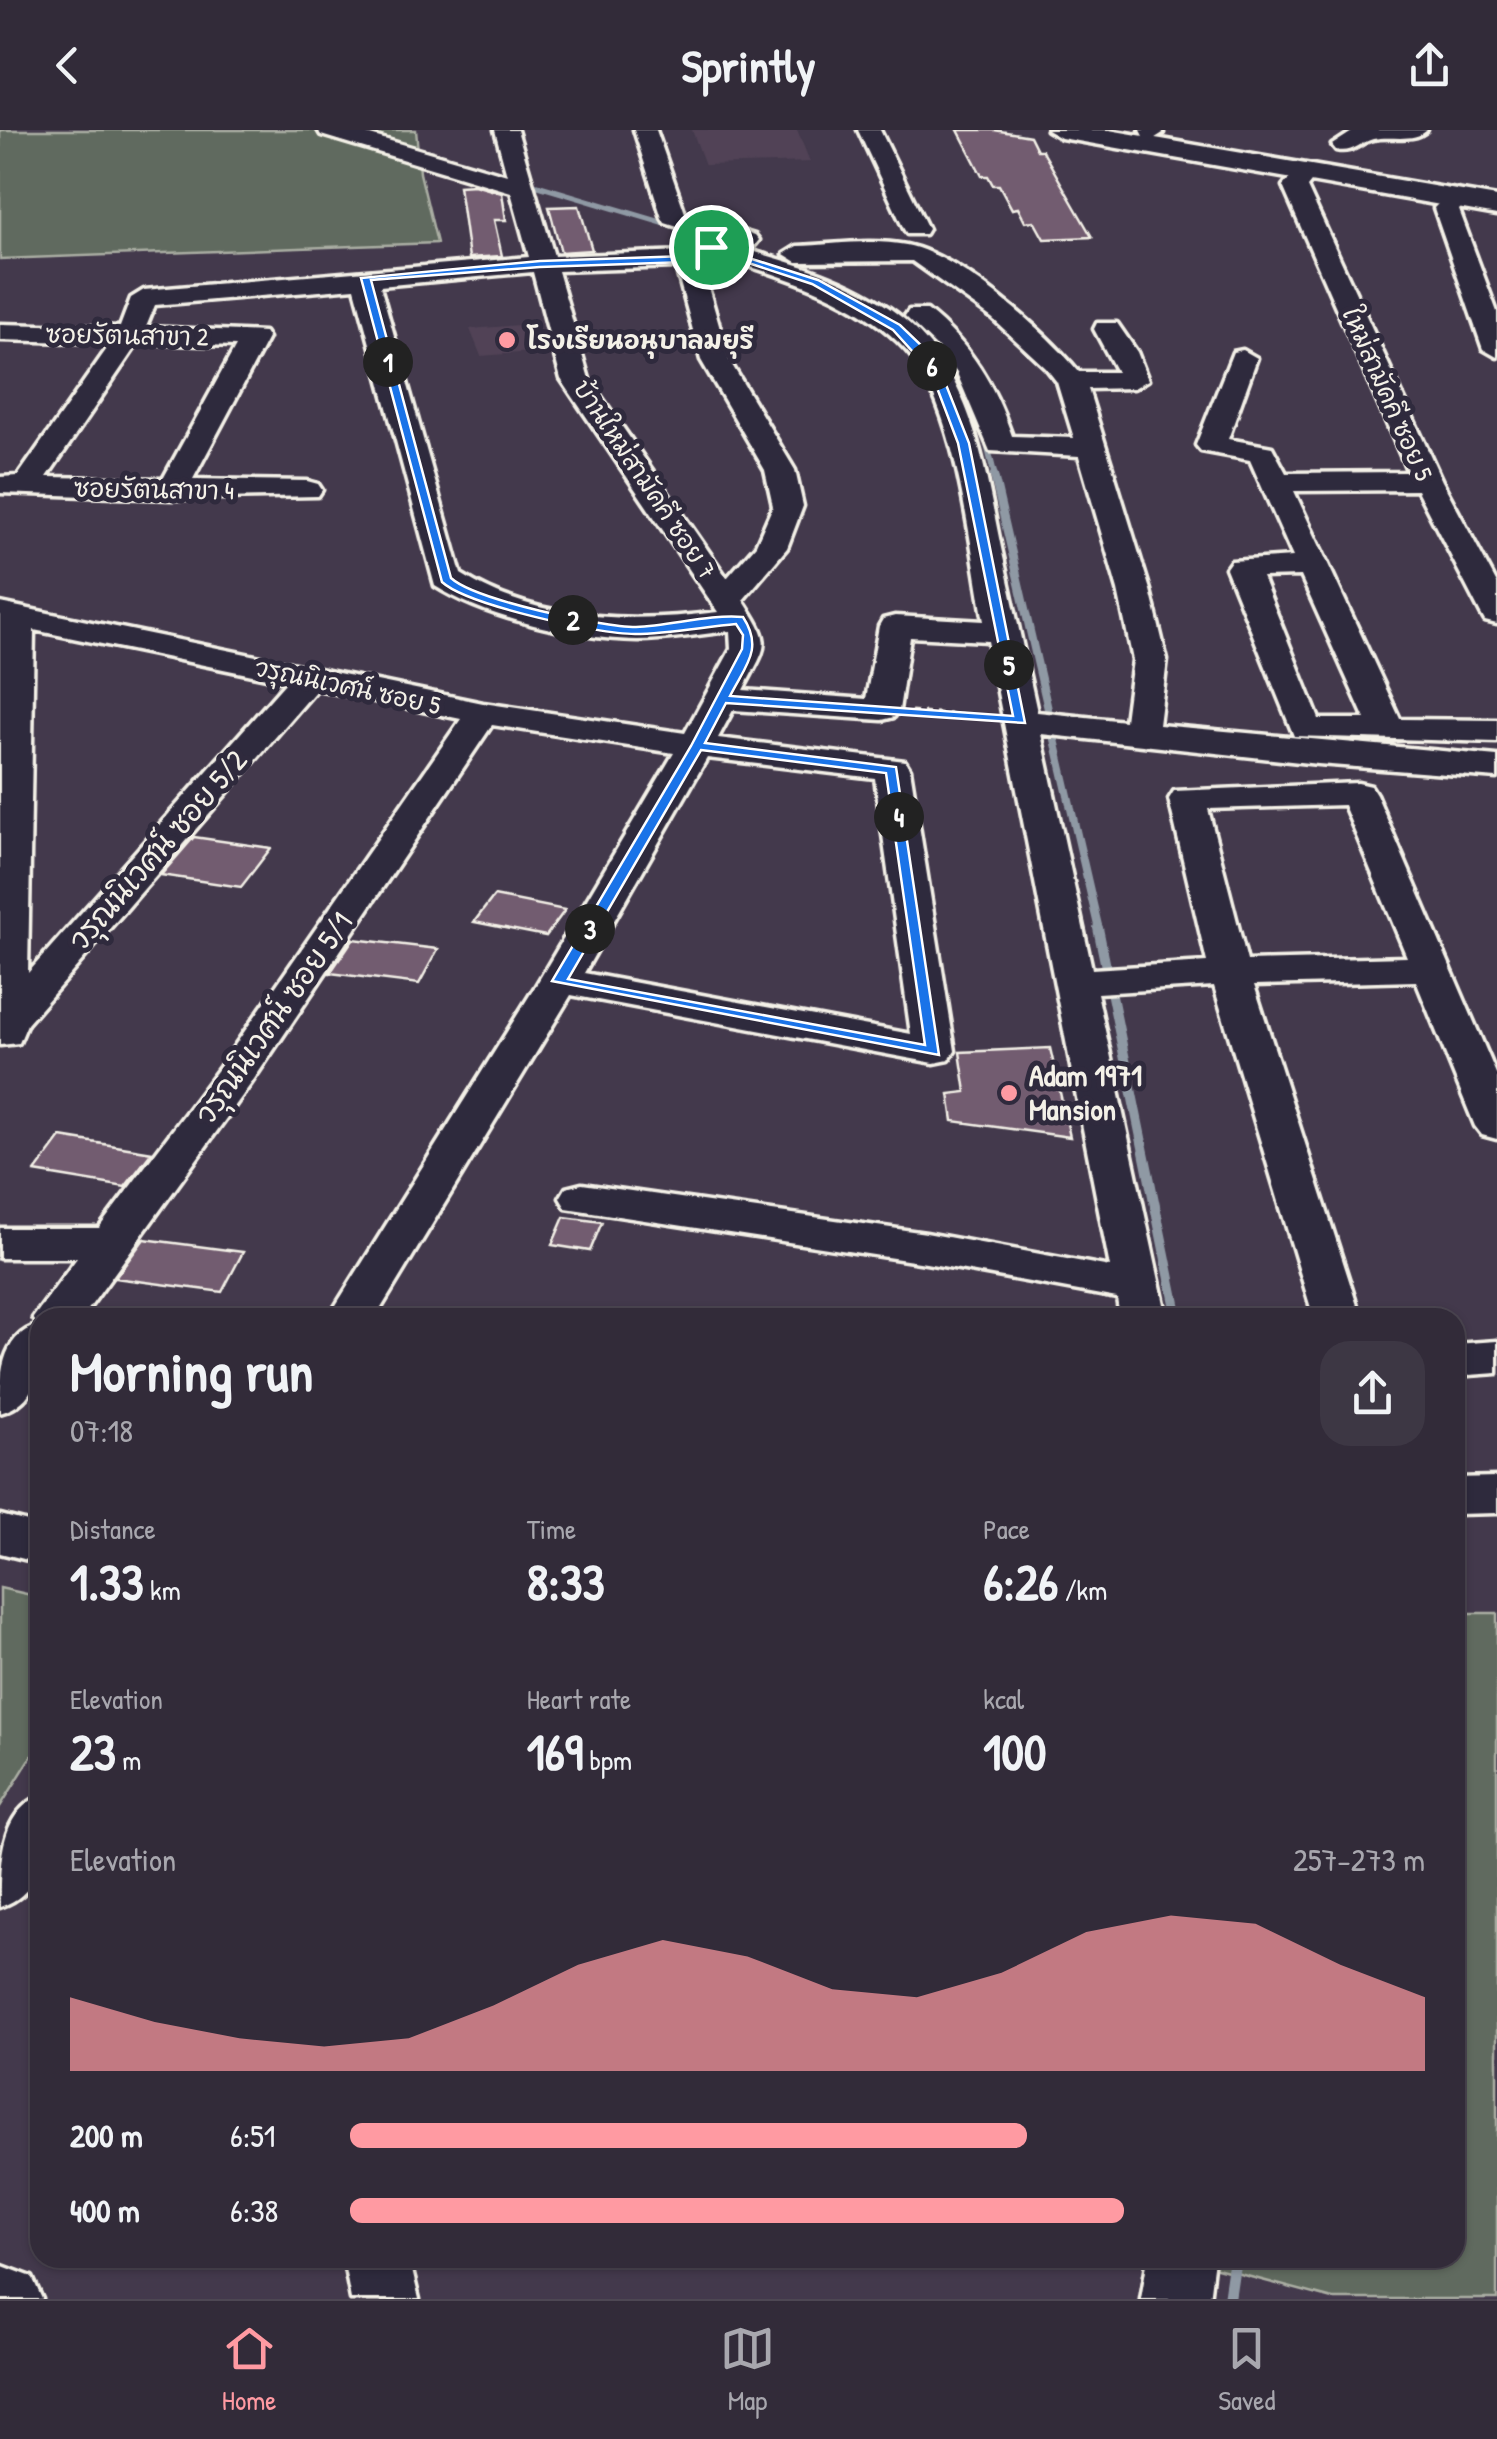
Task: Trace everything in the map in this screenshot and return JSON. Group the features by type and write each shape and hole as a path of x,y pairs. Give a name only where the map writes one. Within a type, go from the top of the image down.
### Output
{"main road":[{"path":"1061,130 1497,206"},
{"path":"1146,131 1342,148 1497,192"}],"street":[{"path":"329,130 521,187"},
{"name":"บ้านใหม่สามัคคี ซอย 7","path":"506,130 540,264 575,379 733,610"},
{"path":"582,1198 926,1248 1141,1302 1078,982 1038,722 1002,632 964,443 949,398 920,349 884,319 830,289 714,244 674,218 645,130"},
{"path":"869,130 916,230"},
{"path":"1342,148 1366,133 1416,130"},
{"name":"ใหม่สามัคคี ซอย 5","path":"1306,172 1295,186 1427,482 1497,614"},
{"path":"1457,199 1446,208 1497,349"},
{"path":"365,278 446,579 458,590 482,598 608,628 635,630 733,610 771,548 788,506 780,470 715,360 714,244"},
{"path":"13,486 130,334 144,298 156,294 540,264 714,244 797,254 902,252 921,256 1034,335 1071,381 1134,590 1150,660 1141,732"},
{"path":"797,254 893,300 949,342 979,382 1000,445 1092,447"},
{"path":"1071,381 1134,380 1123,352 1107,329"},
{"name":"ซอยรัตนสาขา 2","path":"0,332 254,338 172,490"},
{"path":"1243,358 1212,445 1262,453 1387,730"},
{"path":"1277,482 1427,482"},
{"name":"ซอยรัตนสาขา 4","path":"13,486 307,490"},
{"path":"1314,566 1242,568 1306,730 1497,731"},
{"path":"356,1308 559,981 698,746 748,649 749,635 733,610"},
{"path":"4,1034 9,615"},
{"name":"วรุณนิเวศน์ ซอย 5","path":"9,615 483,713 698,746 892,770 934,1052 559,981"},
{"path":"722,699 882,707 896,626 1002,632"},
{"name":"วรุณนิเวศน์ ซอย 5/2","path":"4,1034 308,678"},
{"name":"วรุณนิเวศน์ ซอย 5/1","path":"63,1308 236,1076 483,713"},
{"path":"1038,722 1353,759 1497,767"},
{"path":"1335,1308 1230,973 1187,799 1358,794 1497,1126"},
{"path":"1078,982 1230,973 1432,969"},
{"path":"0,1243 111,1243"},
{"path":"0,1396 30,1354"},
{"path":"1465,1359 1497,1357"},
{"path":"1465,1496 1497,1495"},
{"path":"0,1534 30,1542"},
{"path":"0,1883 30,1834"},
{"path":"378,2268 384,2299"},
{"path":"1176,2299 1179,2268"},
{"path":"0,2296 8,2299"}],"path":[{"path":"882,707 1038,722"}],"shaded area":[{"path":"692,130 797,130 810,162 705,165"},
{"name":"โรงเรียนอนุบาลมยุรี","path":"532,324 544,351 481,356 470,329"}],"green space":[{"path":"0,130 416,130 420,173 437,243 0,259"},
{"path":"0,1588 30,1595 30,1759 0,1807"},
{"path":"1465,1613 1497,1613 1497,2299 1333,2299 1217,2268 1465,2268"}],"building":[{"path":"958,130 1030,136 1092,237 1044,239 1034,221 1025,222 1018,208 1012,209 999,185 982,176"},
{"path":"474,185 502,193 506,220 494,220 502,256 469,258 459,186"},
{"path":"579,206 592,250 561,252 549,207"},
{"path":"194,837 271,848 241,887 161,875"},
{"path":"494,896 565,910 546,936 474,922"},
{"path":"353,939 438,949 419,984 330,973"},
{"name":"Adam 1971 Mansion","path":"1050,1048 1070,1137 953,1121 949,1094 966,1092 960,1052"},
{"path":"61,1137 152,1152 125,1187 35,1172"},
{"path":"564,1217 602,1222 590,1251 552,1245"},
{"path":"144,1239 243,1252 222,1292 115,1278"}],"waterway":[{"path":"536,185 707,236"},
{"path":"729,242 788,263"},
{"path":"898,316 924,333 949,360"},
{"path":"984,433 995,477"},
{"path":"994,475 1099,930"},
{"path":"1098,928 1176,1308"},
{"path":"1229,2299 1234,2268"}],"place":[{"name":"โรงเรียนอนุบาลมยุรี","path":"507,340"},
{"name":"Adam 1971 Mansion","path":"1009,1093"}],"route":[{"path":"711,247 703,256 687,259 540,264 365,278 446,579 458,590 482,598 608,628 635,630 739,620 749,635 748,649 722,699 698,746 559,981 934,1052 892,770 698,746 722,699 1020,721 964,443 936,372 920,349 897,328 815,282 711,247"}]}
